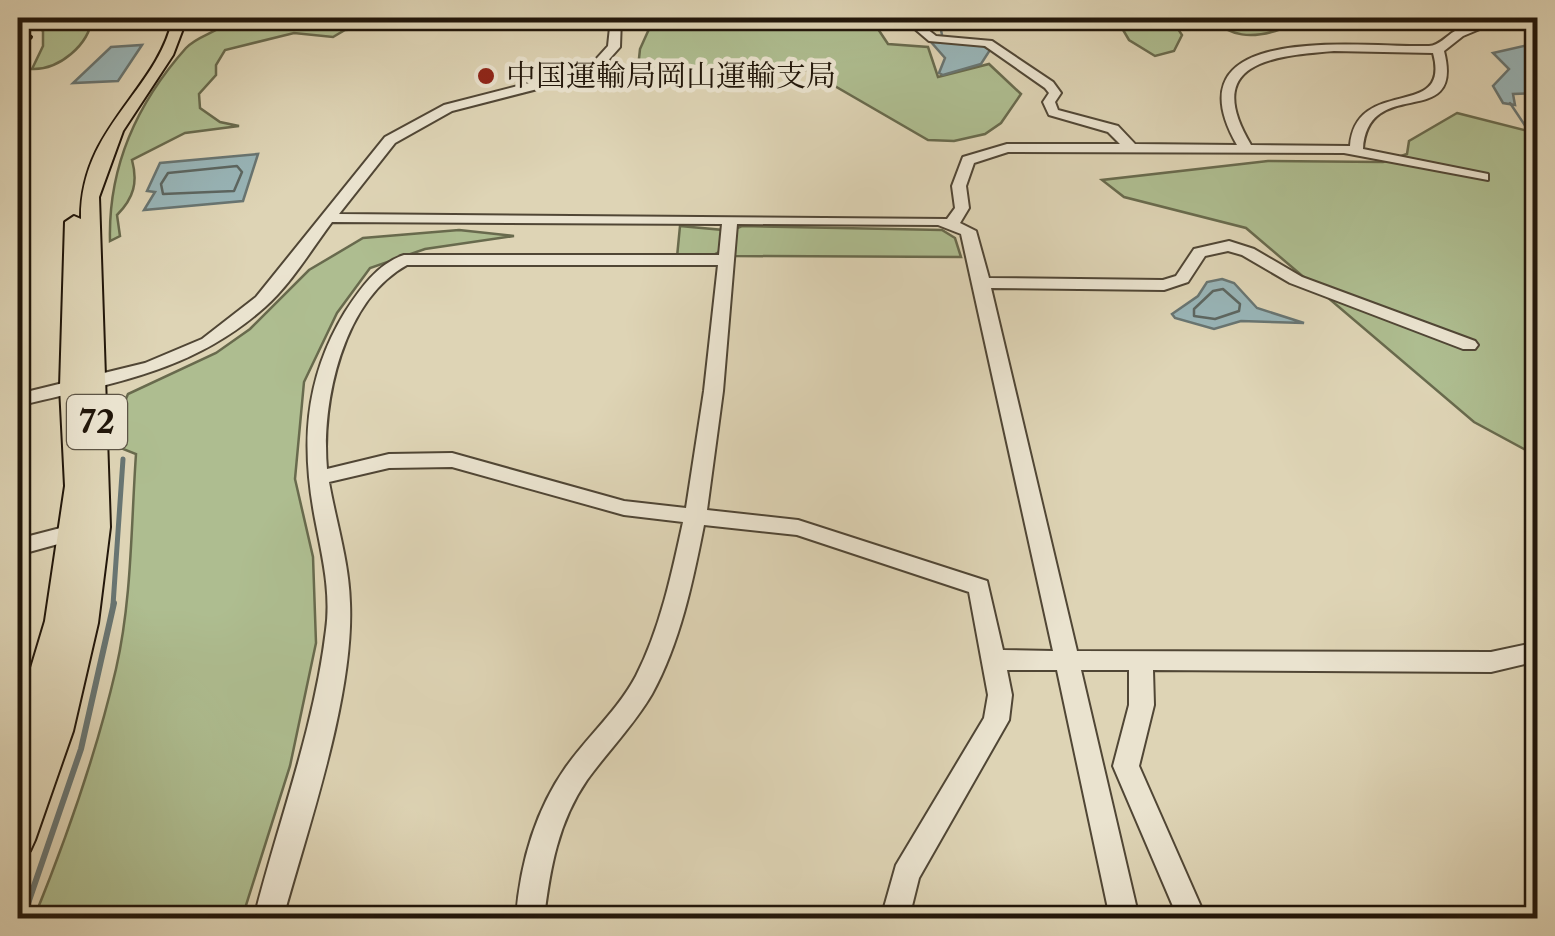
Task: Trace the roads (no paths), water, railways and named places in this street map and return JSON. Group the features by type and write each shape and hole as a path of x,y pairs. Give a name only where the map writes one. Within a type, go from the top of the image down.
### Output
{"main road":[{"name":"72","path":"18,840 57,731 84,624 97,527 83,384 75,200 83,164 113,108 154,54 167,18"},
{"name":"72","path":"18,764 58,621 78,486 90,196 99,162 127,108 166,54 180,18"},
{"path":"18,32 24,37 18,46"}],"street":[{"path":"18,400 174,359 220,334 262,302 380,150 403,130 462,103 577,78 599,66 616,43 616,18"},
{"path":"912,18 933,38 988,44 1050,85 1054,90 1049,102 1053,112 1113,129 1130,147"},
{"path":"1246,148 1232,125 1227,98 1240,67 1261,58 1364,45 1438,50 1454,34 1501,18"},
{"path":"1356,151 1358,123 1369,112 1421,96 1438,85 1443,74 1438,50"},
{"path":"952,222 962,208 959,186 968,160 984,152 1036,146 1356,151 1483,177"},
{"path":"329,218 952,222 968,231 1125,918"},
{"path":"530,918 541,846 552,817 575,777 640,694 651,670 696,517 730,220"},
{"path":"982,283 1164,285 1182,279 1200,252 1228,246 1296,280 1468,345"},
{"path":"268,918 314,760 339,625 338,579 317,478 313,420 319,384 355,310 386,268 404,260 726,260"},
{"path":"317,478 389,460 452,460 624,508 798,528 979,587 1000,695 996,720 906,874 894,918"},
{"path":"18,547 72,533"},
{"path":"994,660 1491,662 1538,651"},
{"path":"1139,661 1146,689 1143,714 1128,743 1126,766 1192,918"}],"water":[{"path":"931,42 976,42 990,50 981,64 943,75 939,73 945,58"},
{"path":"1537,43 1537,93 1513,94 1515,105 1503,103 1493,86 1509,69 1493,53"},
{"path":"142,45 118,81 73,83 111,47"},
{"path":"258,154 243,201 144,210 155,192 147,191 160,163"},
{"path":"1222,279 1234,283 1257,308 1304,323 1241,321 1214,329 1175,318 1172,314 1198,296 1207,282"}],"waterway":[{"path":"943,40 941,30 975,18"},
{"path":"1510,103 1538,145"},
{"path":"113,605 123,459"},
{"path":"23,918 81,749 114,603"}],"place":[{"name":"中国運輸局岡山運輸支局","path":"486,76"}]}
